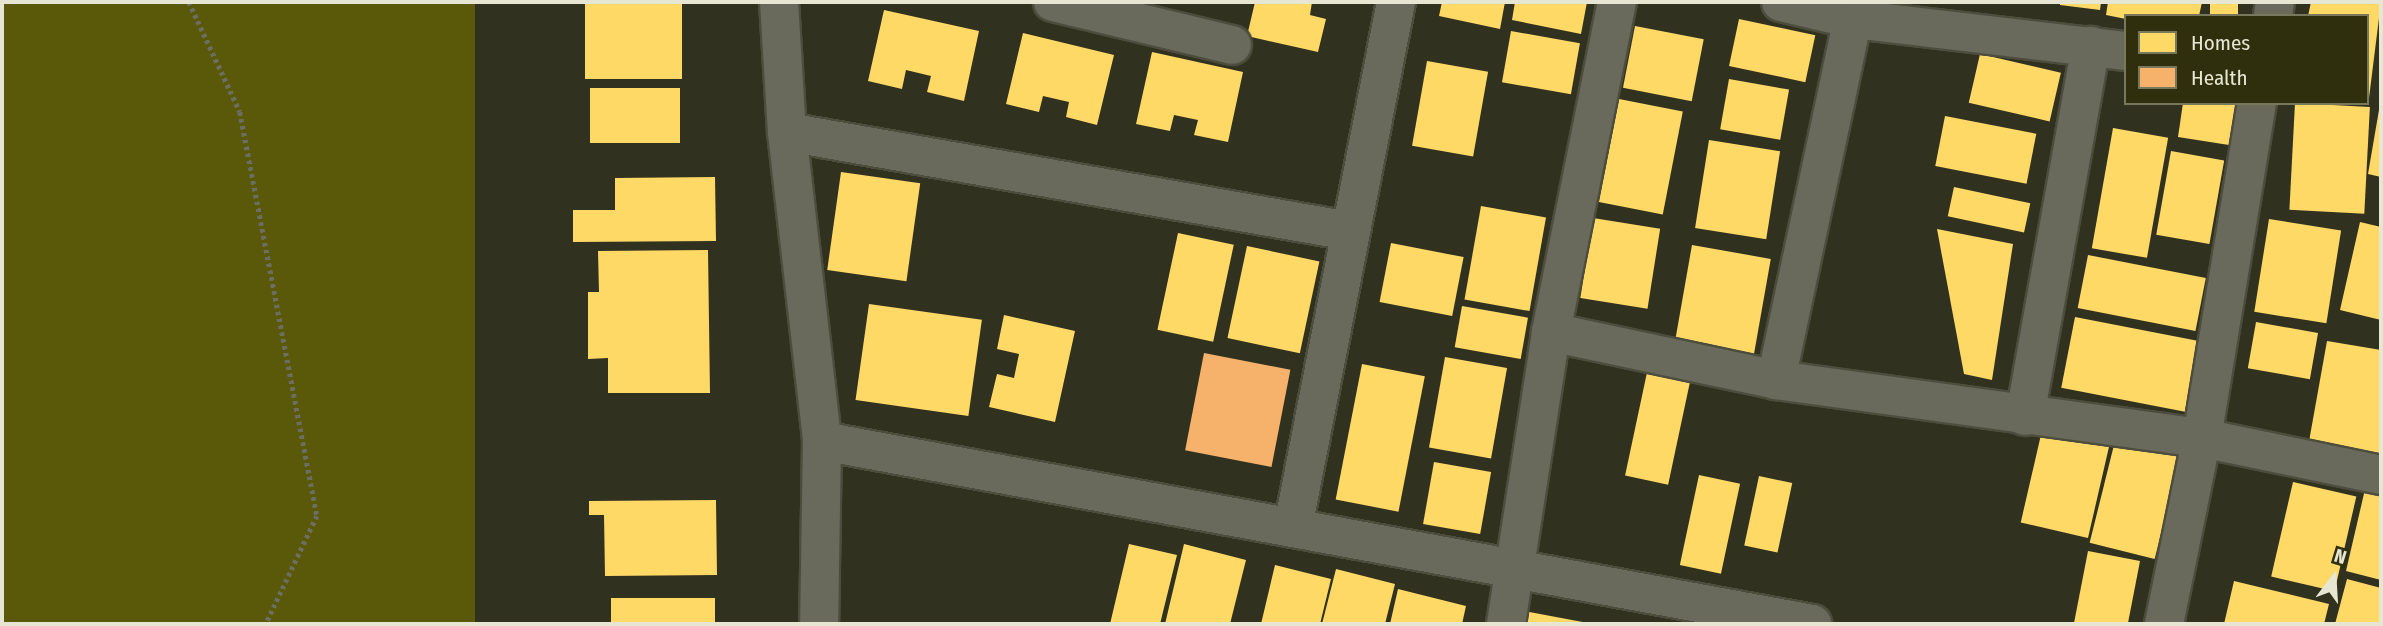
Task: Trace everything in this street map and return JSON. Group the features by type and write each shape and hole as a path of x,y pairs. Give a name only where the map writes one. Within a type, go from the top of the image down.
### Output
{"street":[{"path":"779,2 787,132 822,441 819,624"},
{"path":"1053,2 1232,46"},
{"path":"1293,527 1396,2"},
{"path":"1506,624 1552,332 1617,2"},
{"path":"1781,2 1853,19 2108,48 2025,416"},
{"path":"1776,380 1853,19"},
{"path":"2164,624 2202,438 2257,105"},
{"path":"787,132 1349,231"},
{"path":"1552,332 1776,380 2202,438 2381,475"},
{"path":"822,441 1812,624"}],"path":[{"path":"189,2 240,113 317,516 266,624"}],"shaded area":[{"path":"2,2 475,2 475,624 2,624"}],"building: Homes":[{"path":"585,2 682,2 682,79 585,79"},
{"path":"1255,2 1312,2 1310,15 1326,19 1318,52 1247,36"},
{"path":"1442,2 1505,2 1500,29 1439,16"},
{"path":"1515,2 1587,2 1581,34 1512,20"},
{"path":"2060,2 2101,2 2100,10 2060,5"},
{"path":"2108,2 2202,2 2199,14 2124,14 2124,19 2106,15"},
{"path":"2210,2 2238,2 2238,14 2210,14"},
{"path":"2311,2 2381,2 2369,98 2369,14 2308,14"},
{"path":"884,10 979,31 964,101 927,92 931,76 906,70 902,89 868,81"},
{"path":"1739,19 1815,35 1805,82 1729,66"},
{"path":"1635,26 1704,39 1692,101 1623,88"},
{"path":"1511,31 1580,43 1571,94 1502,82"},
{"path":"1023,33 1114,55 1097,125 1066,117 1069,102 1043,96 1039,112 1006,104"},
{"path":"1152,52 1243,72 1228,142 1194,135 1198,120 1174,115 1170,131 1136,124"},
{"path":"1980,54 2061,73 2050,121 1969,103"},
{"path":"1427,61 1488,72 1473,156 1412,146"},
{"path":"1729,79 1789,90 1780,140 1720,129"},
{"path":"590,88 680,88 680,143 590,143"},
{"path":"1619,99 1683,111 1663,214 1599,202"},
{"path":"2381,104 2381,177 2368,174"},
{"path":"2183,105 2236,105 2229,145 2178,137"},
{"path":"2295,105 2370,107 2364,214 2289,210"},
{"path":"1945,116 2036,134 2027,184 1935,166"},
{"path":"2113,128 2168,138 2147,258 2092,248"},
{"path":"1709,140 1780,151 1766,239 1695,228"},
{"path":"2171,151 2224,160 2209,244 2156,235"},
{"path":"841,172 920,183 906,281 827,270"},
{"path":"715,177 716,241 573,242 573,210 615,210 615,178"},
{"path":"1954,187 2030,203 2024,233 1948,216"},
{"path":"1481,206 1546,217 1530,311 1465,300"},
{"path":"1593,218 1660,229 1647,309 1580,298"},
{"path":"2269,219 2341,230 2326,323 2254,312"},
{"path":"2360,222 2381,227 2381,320 2340,310"},
{"path":"1937,229 2013,244 1992,380 1964,374"},
{"path":"1178,233 1234,245 1213,342 1157,330"},
{"path":"1391,243 1464,257 1452,316 1380,302"},
{"path":"1692,245 1771,259 1753,358 1674,344"},
{"path":"1247,246 1319,261 1300,353 1227,338"},
{"path":"708,250 710,393 608,393 608,358 588,359 588,292 599,292 598,251"},
{"path":"2088,255 2206,278 2195,331 2078,308"},
{"path":"869,304 982,320 968,416 856,400"},
{"path":"1462,306 1528,318 1521,359 1455,347"},
{"path":"1004,315 1075,331 1055,422 989,407 997,374 1014,378 1019,354 997,349"},
{"path":"2075,317 2199,341 2185,412 2061,388"},
{"path":"2256,322 2318,333 2310,379 2248,368"},
{"path":"2327,341 2381,350 2381,460 2308,447"},
{"path":"1445,357 1507,368 1491,459 1429,448"},
{"path":"1649,363 1692,372 1668,485 1625,475"},
{"path":"1362,364 1425,376 1398,512 1336,499"},
{"path":"2043,426 2110,442 2088,538 2021,522"},
{"path":"2116,437 2181,453 2155,559 2090,543"},
{"path":"1434,462 1491,472 1480,534 1423,524"},
{"path":"1699,475 1740,484 1721,574 1680,565"},
{"path":"1759,476 1792,483 1777,553 1744,545"},
{"path":"2293,482 2356,497 2335,591 2271,577"},
{"path":"2366,485 2381,488 2381,580 2346,571"},
{"path":"716,500 717,575 605,576 604,515 589,515 589,501"},
{"path":"1129,544 1177,555 1160,624 1110,624"},
{"path":"1184,544 1246,560 1230,624 1165,624"},
{"path":"2088,551 2140,561 2128,624 2074,623"},
{"path":"1275,565 1331,579 1320,624 1261,624"},
{"path":"1336,569 1395,584 1385,624 1322,624"},
{"path":"2347,579 2381,588 2381,624 2335,624"},
{"path":"2234,581 2329,604 2324,624 2224,624"},
{"path":"1398,589 1466,606 1462,624 1390,624"},
{"path":"611,598 715,598 715,624 611,624"},
{"path":"1524,611 1588,623 1588,624 1521,624"}],"building: Health":[{"path":"1204,353 1290,370 1271,467 1185,450"}]}
